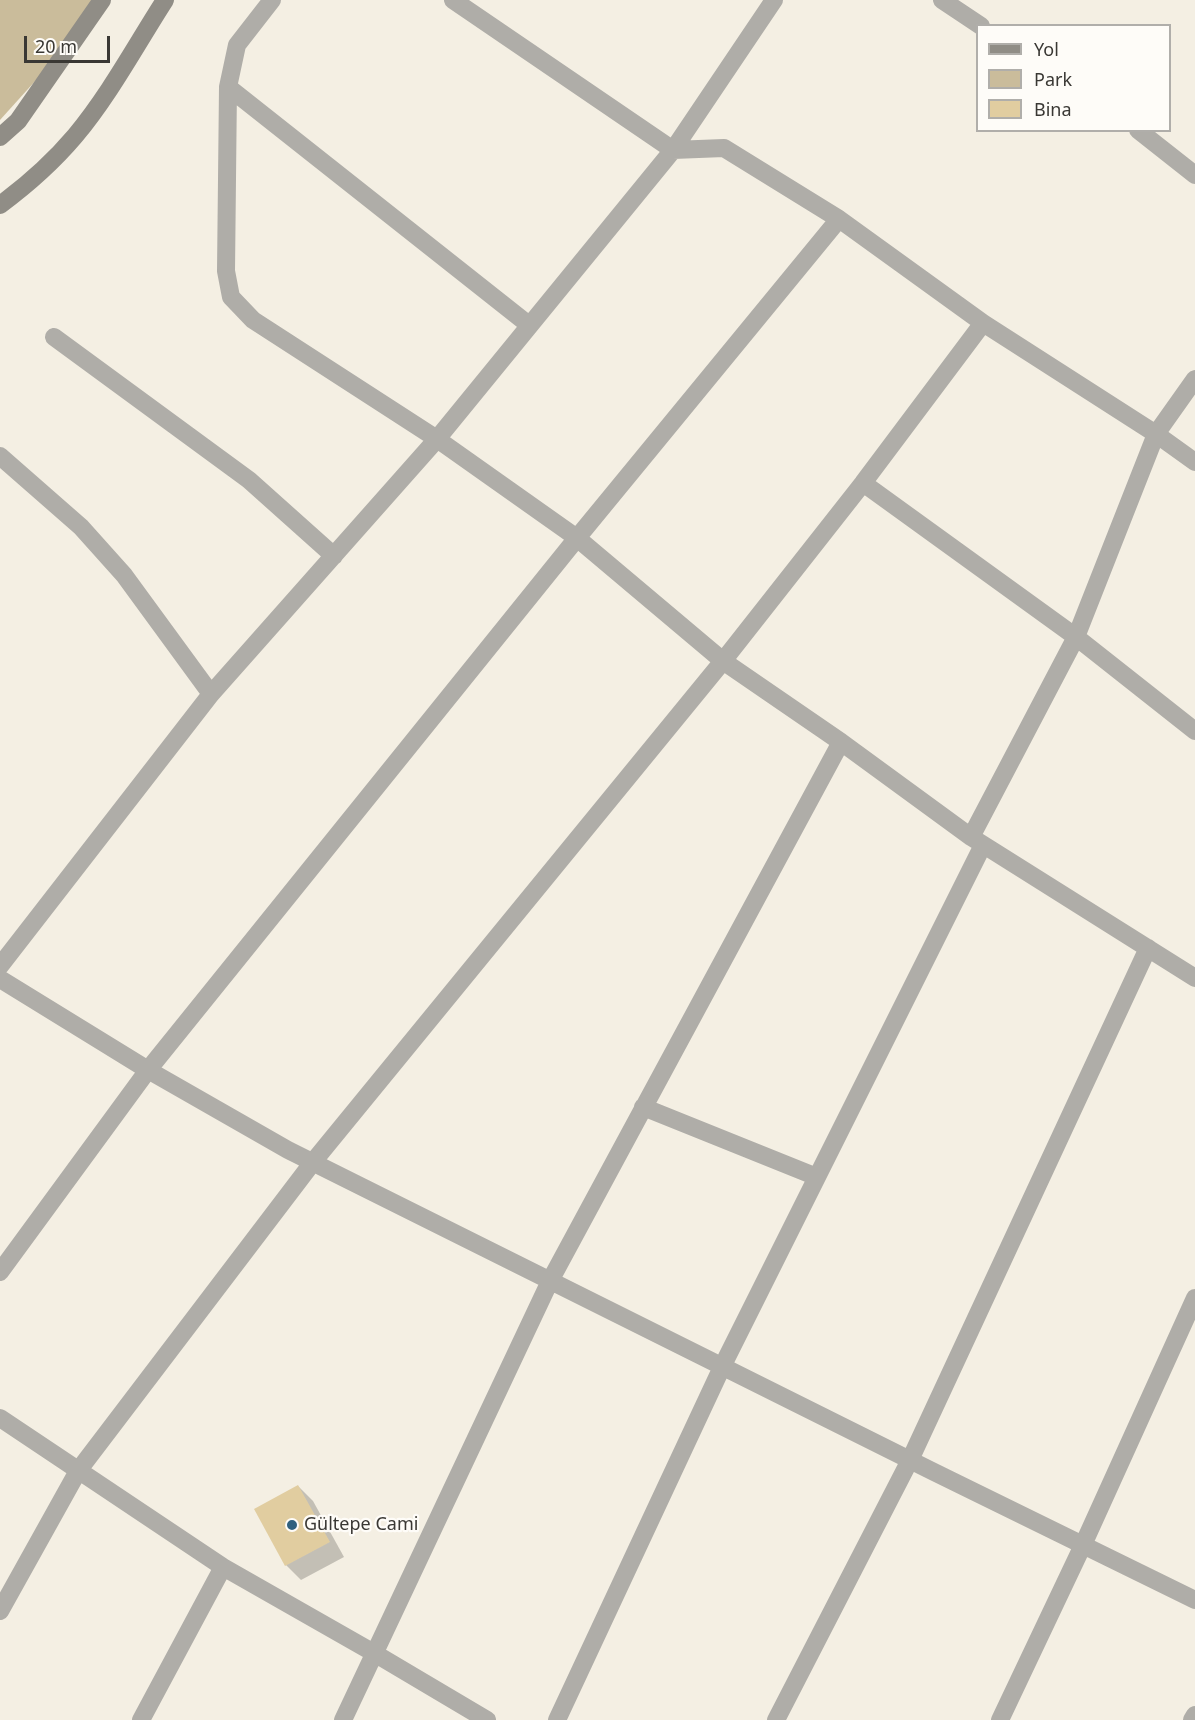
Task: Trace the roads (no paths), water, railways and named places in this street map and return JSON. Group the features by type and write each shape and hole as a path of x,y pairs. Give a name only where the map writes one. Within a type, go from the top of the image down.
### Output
{"main road":[{"path":"0,137 18,121 102,0"},
{"path":"0,205 30,183 75,136 106,93 165,0"}],"street":[{"path":"272,0 237,45 228,87 226,271 231,297 254,320 437,438 577,538 723,661 841,742 977,841 1195,978"},
{"path":"453,0 673,150 724,148 839,219 982,323 1156,434 1195,462"},
{"path":"0,966 211,694 437,438 673,150 774,0"},
{"path":"942,0 978,24"},
{"path":"228,87 529,325"},
{"path":"1141,132 1195,174"},
{"path":"0,1272 148,1070 577,538 839,219"},
{"path":"0,1611 78,1471 313,1162 723,661 863,483 982,323"},
{"path":"54,336 249,480 334,556"},
{"path":"557,1720 722,1367 817,1177 1076,637 1156,434 1195,379"},
{"path":"0,456 81,527 124,575 211,694"},
{"path":"863,483 1076,637 1195,731"},
{"path":"343,1720 550,1281 841,742"},
{"path":"776,1720 910,1460 1148,948"},
{"path":"0,979 148,1070 288,1150 1195,1600"},
{"path":"643,1107 817,1177"},
{"path":"1000,1720 1083,1545 1195,1298"},
{"path":"0,1418 223,1567 487,1720"},
{"path":"141,1720 223,1567"},
{"path":"1192,1720 1195,1715"}],"place":[{"name":"Gültepe Cami","path":"292,1525"}]}
